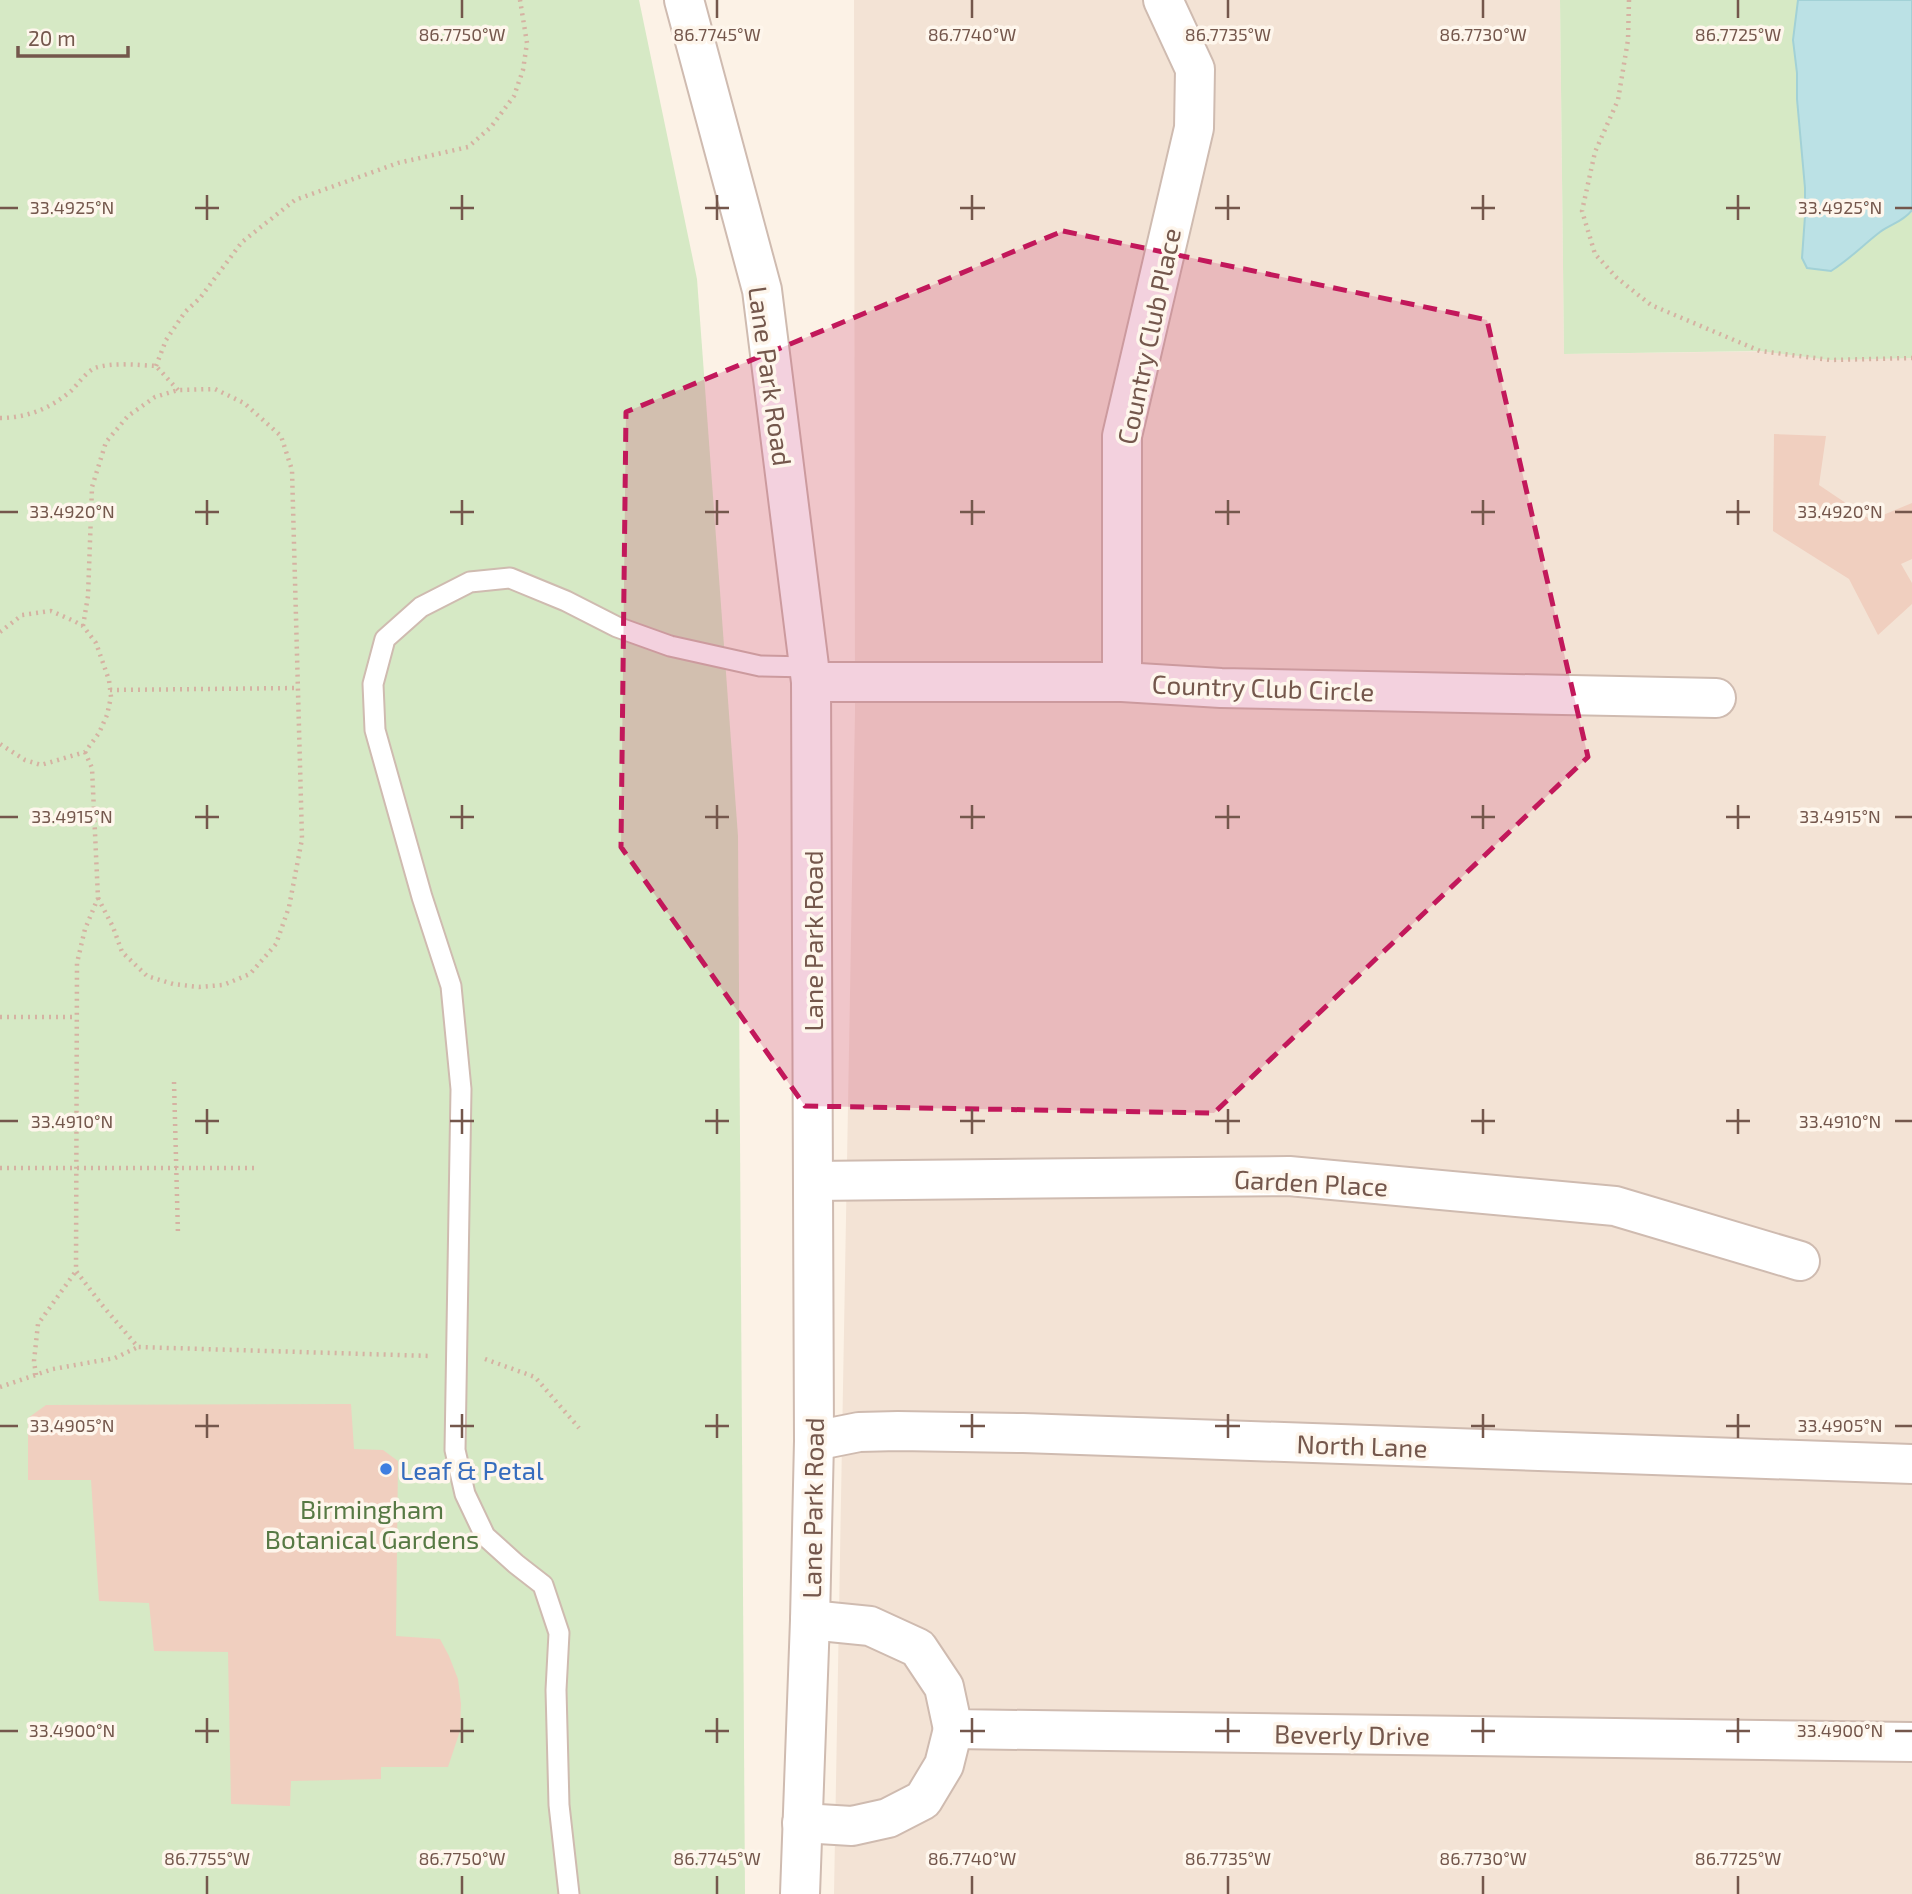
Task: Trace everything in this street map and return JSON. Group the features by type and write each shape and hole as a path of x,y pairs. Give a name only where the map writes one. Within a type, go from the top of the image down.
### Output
{"street":[{"name":"Lane Park Road","path":"684,0 762,290 810,674 814,1441 800,1894"},
{"name":"Country Club Place","path":"1122,682 1122,436 1194,128 1195,69 1163,0"},
{"name":"Country Club Circle","path":"810,674 1122,682 1221,688 1716,698"},
{"name":"Garden Place","path":"813,1181 1289,1176 1615,1206 1800,1261"},
{"name":"North Lane","path":"814,1441 859,1432 1009,1433 1912,1464"},
{"path":"802,1823 852,1826 888,1818 923,1800 944,1765 953,1729 944,1687 918,1648 870,1626 810,1620"},
{"name":"Beverly Drive","path":"953,1729 1912,1742"}],"lane":[{"path":"569,1894 559,1805 556,1690 559,1633 543,1585 485,1536 465,1494 455,1450 461,1088 451,986 422,897 375,730 373,684 385,639 421,607 470,582 510,578 566,601 617,627 670,646 810,674"}],"path":[{"path":"156,366 172,331 242,242 295,200 398,163 468,147 491,127 514,96 523,70 527,43 520,0"},
{"path":"1629,0 1628,40 1618,100 1595,152 1582,211 1595,254 1617,278 1651,305 1760,351 1830,360 1912,358"},
{"path":"0,418 41,411 70,392 93,369 124,365 156,366 178,390"},
{"path":"83,626 88,596 92,487 106,442 128,416 155,397 178,390 215,389 244,403 281,436 292,470 302,839 289,907 276,944 250,974 223,985 199,988 147,976 122,952 113,927 97,898"},
{"path":"0,632 23,615 51,611 83,626 96,643 109,680 111,697 99,733 85,752 41,765 24,760 0,744"},
{"path":"110,690 298,688"},
{"path":"36,1375 34,1362 38,1324 76,1271 77,963 85,929 97,898 92,768 85,752"},
{"path":"0,1017 77,1017"},
{"path":"174,1082 178,1235"},
{"path":"0,1168 255,1168"},
{"path":"76,1271 138,1347"},
{"path":"0,1387 53,1369 115,1358 138,1347 486,1359 536,1377 579,1429"}],"highlighted area":[{"path":"1063,231 1487,320 1588,757 1214,1113 805,1106 621,847 626,412"}],"shaded area":[{"path":"854,0 1560,0 1564,354 1912,349 1912,1894 834,1894 855,712"}],"green space":[{"name":"Birmingham Botanical Gardens","path":"0,0 639,0 697,279 738,836 745,1894 0,1894"},
{"path":"1560,0 1912,0 1912,358 1830,360 1760,351 1564,354"}],"water":[{"path":"1798,0 1912,0 1912,210 1831,271 1807,268 1802,258 1805,188 1793,40"}],"building":[{"path":"1774,434 1826,436 1819,485 1871,520 1912,503 1912,559 1901,564 1912,583 1912,604 1878,635 1849,579 1773,531"},
{"path":"351,1404 354,1449 383,1450 398,1461 396,1636 440,1639 458,1679 460,1731 448,1767 381,1767 381,1779 291,1781 290,1806 231,1804 228,1652 154,1651 149,1603 99,1601 91,1480 28,1480 28,1418 46,1405"}],"place":[{"name":"Leaf & Petal","path":"386,1469"}]}
